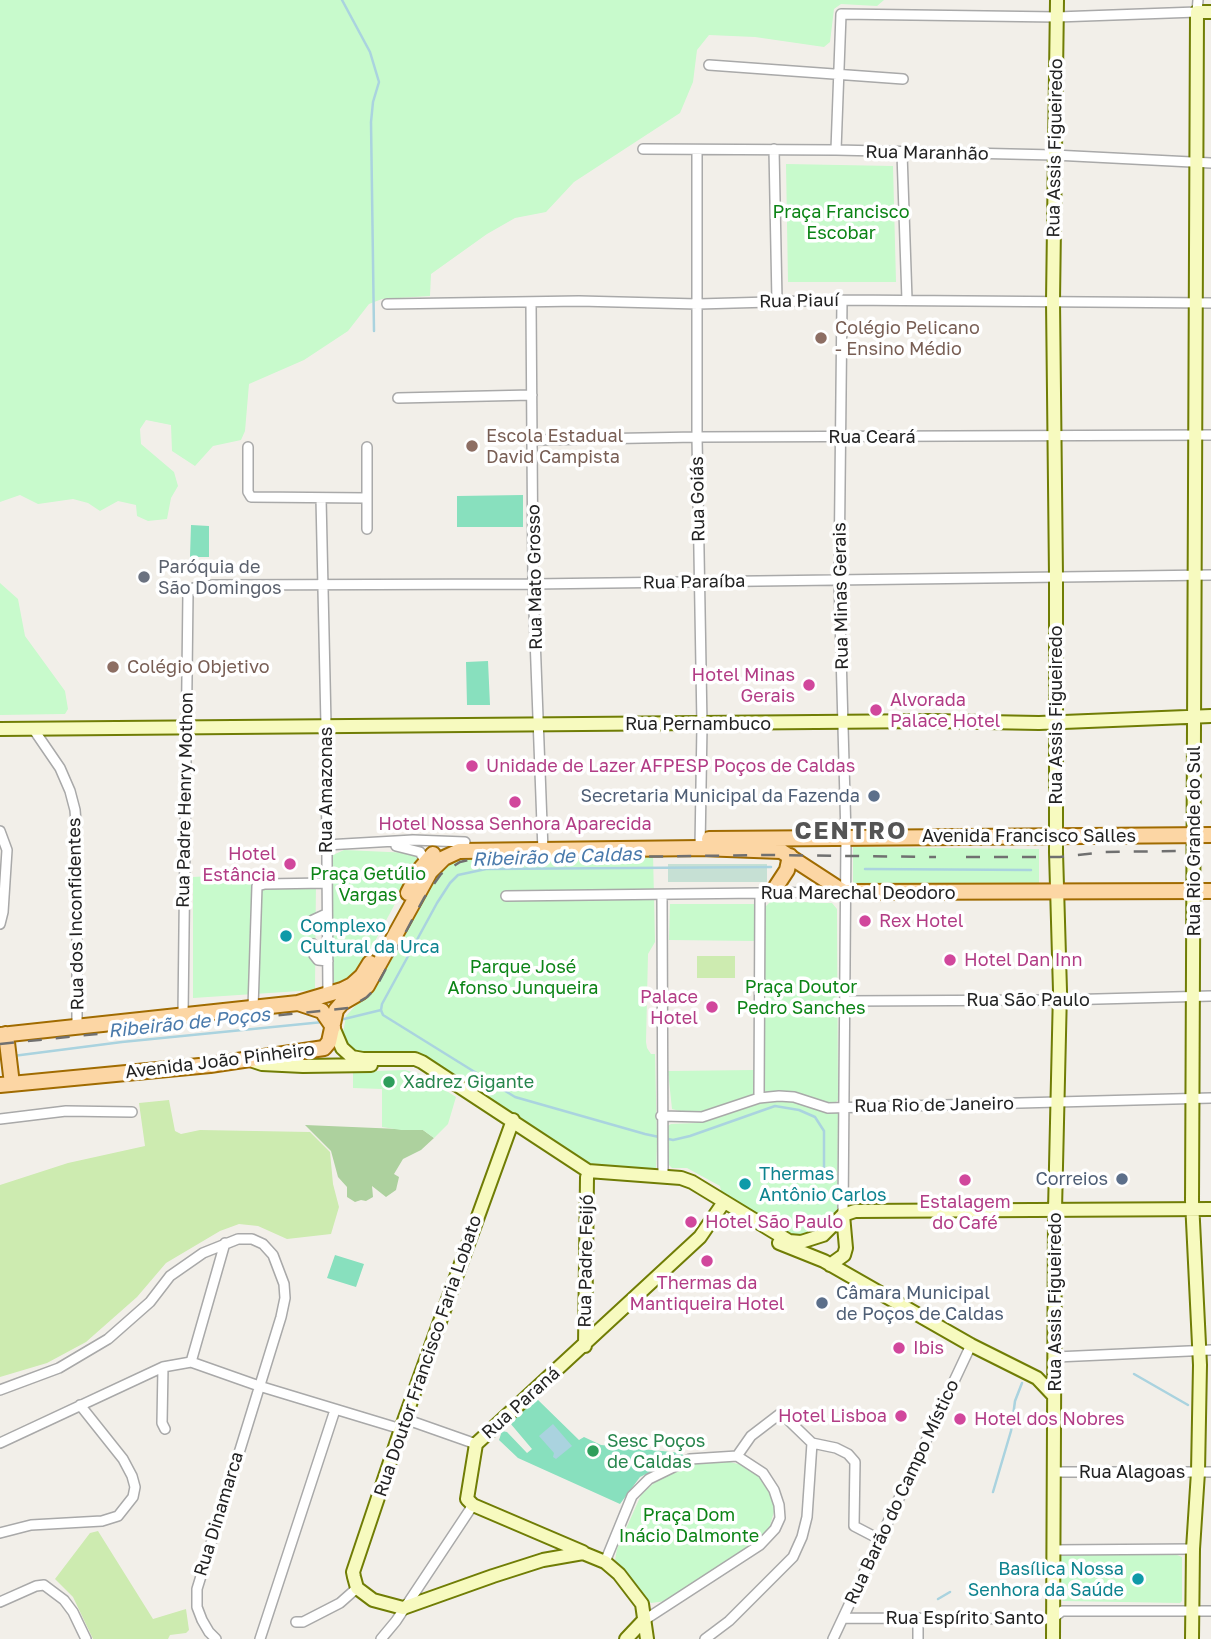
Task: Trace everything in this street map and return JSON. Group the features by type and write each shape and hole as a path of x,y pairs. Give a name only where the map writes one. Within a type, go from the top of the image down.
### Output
{"main road":[{"name":"Avenida Francisco Salles","path":"332,1026 342,1003 367,986 428,867 459,851 846,837 1211,835"},
{"name":"Avenida Francisco Salles","path":"298,1003 352,985 362,976 440,849 465,842 543,847"},
{"name":"Avenida Francisco Salles","path":"700,844 781,851 844,892"},
{"path":"766,893 788,870 790,856"},
{"name":"Rua Marechal Deodoro","path":"844,892 1056,885 1211,891"},
{"path":"8,1080 4,1037 77,1026 298,1003 315,1007 332,1026"},
{"name":"Avenida João Pinheiro","path":"8,1080 250,1060 320,1049 326,1046 332,1026"}],"street":[{"name":"Rua Assis Figueiredo","path":"1053,1639 1055,1210 1060,1000 1056,885 1053,436 1057,0"},
{"path":"836,150 841,14 1057,17 1197,6 1211,12"},
{"name":"Rua Rio Grande do Sul","path":"1192,1639 1193,1549 1205,1472 1205,1350 1192,1209 1197,6"},
{"path":"709,65 903,79"},
{"name":"Rua Maranhão","path":"643,149 1054,155 1211,163"},
{"path":"774,149 777,301"},
{"name":"Rua Goiás","path":"697,150 697,437 702,725 700,844"},
{"path":"902,153 907,300"},
{"name":"Rua Piauí","path":"387,304 579,301 698,304 842,300 1211,303"},
{"name":"Rua Minas Gerais","path":"842,300 839,579 845,723 844,892"},
{"name":"Rua Mato Grosso","path":"531,303 533,584 543,847"},
{"path":"398,398 532,396"},
{"name":"Rua Ceará","path":"534,440 1211,435"},
{"path":"248,447 249,495 254,498 367,498"},
{"path":"367,447 367,529"},
{"name":"Rua Amazonas","path":"321,498 328,995"},
{"name":"Rua Paraíba","path":"194,588 213,585 533,584 1211,575"},
{"name":"Rua Padre Henry Mothon","path":"183,1016 188,592 194,588"},
{"name":"Rua Pernambuco","path":"0,729 1055,722 1211,716"},
{"name":"Rua dos Inconfidentes","path":"34,730 60,768 75,810 77,1026"},
{"path":"0,831 7,850 0,924"},
{"path":"326,845 413,840 465,842"},
{"path":"383,843 413,848 420,852 428,867"},
{"path":"253,1008 257,886 326,883"},
{"path":"825,1262 844,1255 846,1248 843,1215 844,892"},
{"name":"Rua Marechal Deodoro","path":"506,896 844,892"},
{"path":"759,1098 766,893"},
{"path":"662,895 663,1177"},
{"path":"313,928 313,920 326,914"},
{"path":"313,944 314,956 318,960 328,961"},
{"name":"Rua São Paulo","path":"845,1001 1211,996"},
{"path":"332,1026 342,1048 352,1057 415,1059 422,1062 511,1123 534,1144 587,1177 680,1183 789,1241 801,1242 823,1235 843,1215 855,1211 1211,1209"},
{"path":"250,1060 262,1064 318,1067 414,1064 588,1171 681,1178 692,1182 786,1247 825,1262 971,1345 1037,1378 1054,1396"},
{"name":"Rua Rio de Janeiro","path":"662,1116 702,1117 759,1098 794,1097 828,1108 1211,1098"},
{"path":"0,1119 66,1111 132,1112"},
{"name":"Rua Doutor Francisco Faria Lobato","path":"357,1588 353,1572 511,1123"},
{"name":"Rua Padre Feijó","path":"585,1346 587,1177"},
{"name":"Rua Paraná","path":"473,1505 467,1499 476,1444 700,1237 722,1204"},
{"path":"823,1235 818,1253 825,1262"},
{"name":"Rua Dinamarca","path":"216,1639 209,1632 197,1607 197,1589 285,1298 284,1284 273,1255 263,1244 252,1239 225,1243"},
{"path":"191,1362 225,1243"},
{"path":"0,1390 60,1367 108,1339 150,1302 177,1270 225,1243"},
{"name":"Rua Barão do Campo Místico","path":"833,1639 971,1345"},
{"path":"1037,1378 1056,1357 1205,1350"},
{"path":"0,1443 163,1367 191,1362 335,1410 403,1424 476,1444"},
{"path":"163,1367 162,1423 165,1429"},
{"path":"0,1534 31,1525 102,1521 118,1516 133,1497 135,1487 123,1458 80,1405"},
{"path":"260,1639 335,1410"},
{"path":"737,1456 751,1436 781,1413 812,1443 836,1448 848,1454 855,1462 854,1526 880,1539"},
{"path":"705,1639 729,1621 793,1557 803,1536 807,1517 812,1443"},
{"path":"605,1562 632,1496 649,1479 690,1459 737,1456 763,1473 774,1489 780,1518 775,1529 760,1545 643,1621 626,1639"},
{"name":"Rua Alagoas","path":"1053,1472 1205,1472"},
{"path":"381,1639 396,1621 473,1505 605,1562 619,1574 642,1604 647,1639"},
{"path":"1053,1550 1193,1549"},
{"path":"296,1622 303,1622 340,1603 357,1588 373,1601 403,1608 518,1568 583,1553"},
{"path":"0,1602 44,1585 64,1600 86,1639"},
{"name":"Rua Espírito Santo","path":"843,1618 1052,1619 1062,1611 1211,1611"},
{"path":"918,1618 918,1639"}],"green space":[{"path":"0,0 884,0 877,6 841,4 834,9 830,42 824,47 755,37 709,35 697,50 693,82 680,113 574,182 546,212 515,218 487,234 431,274 430,296 382,299 369,304 348,331 304,360 249,384 245,431 241,440 213,446 195,466 172,451 171,425 146,420 140,429 141,444 174,472 178,486 171,498 167,519 148,521 137,516 136,505 118,501 100,511 88,503 73,499 38,504 20,495 0,502"},
{"name":"Praça Francisco Escobar","path":"786,164 893,166 896,282 788,282"},
{"path":"523,495 523,527 457,527 457,496"},
{"path":"191,525 209,526 209,557 190,557"},
{"path":"0,583 18,599 25,636 65,691 68,709 65,714 0,715"},
{"path":"488,661 490,705 467,705 466,662"},
{"path":"853,847 1039,849 1039,884 853,886"},
{"name":"Praça Getúlio Vargas","path":"344,850 411,853 418,857 418,861 360,969 344,983 335,985 332,981 333,855"},
{"name":"Parque José Afonso Junqueira","path":"653,853 655,942 648,954 646,1042 651,1054 655,1054 657,1143 656,1169 653,1173 603,1169 578,1159 438,1067 358,1052 342,1039 346,1016 369,991 437,871 459,856"},
{"path":"668,864 767,864 767,882 668,882"},
{"path":"193,877 316,879 315,990 193,998"},
{"name":"Praça Doutor Pedro Sanches","path":"771,901 832,903 837,909 838,1100 833,1105 794,1093 767,1093 764,1090 764,908"},
{"path":"670,904 755,904 755,941 669,940"},
{"path":"697,956 735,956 735,978 697,978"},
{"path":"405,1070 420,1074 456,1097 448,1124 434,1138 423,1130 382,1127 382,1089 353,1088 353,1072"},
{"path":"754,1070 753,1095 695,1115 672,1109 668,1071"},
{"path":"169,1100 175,1131 181,1134 200,1130 310,1132 330,1152 333,1184 339,1207 331,1234 287,1239 258,1226 239,1224 220,1231 166,1263 137,1297 86,1342 47,1363 0,1377 0,1185 68,1163 145,1146 139,1103"},
{"path":"792,1100 827,1113 838,1113 837,1212 832,1220 809,1237 790,1238 722,1197 720,1186 687,1168 672,1168 668,1164 666,1127 671,1124 696,1123 755,1103"},
{"path":"305,1125 423,1130 434,1138 421,1150 403,1159 394,1174 399,1177 396,1190 386,1197 372,1186 373,1197 355,1202 347,1197 347,1187 338,1177 331,1151"},
{"path":"335,1255 364,1264 356,1287 327,1278"},
{"name":"Sesc Poços de Caldas","path":"536,1398 579,1440 584,1437 601,1445 682,1453 683,1456 640,1477 620,1504 518,1458 499,1440 502,1431 507,1432 527,1453 532,1449 510,1423"},
{"name":"Praça Dom Inácio Dalmonte","path":"726,1461 746,1466 764,1480 773,1502 774,1512 769,1529 735,1558 674,1600 651,1603 634,1586 615,1560 617,1549 641,1495 654,1483 693,1462"},
{"path":"98,1531 153,1619 186,1609 189,1630 186,1633 170,1635 168,1639 93,1639 73,1597 55,1579 90,1533"},
{"path":"1062,1555 1177,1555 1182,1557 1182,1601 1063,1601 1060,1598"}],"water":[{"path":"553,1424 572,1446 556,1459 539,1436"}],"waterway":[{"path":"342,0 370,52 379,82 371,122 374,331"},
{"name":"Ribeirão de Caldas","path":"381,1010 437,903 458,875 486,869 771,867"},
{"name":"Ribeirão de Caldas","path":"865,869 1031,870"},
{"path":"381,1010 383,1015 515,1097 645,1134 673,1140 775,1106 799,1110 815,1117 824,1131 824,1180"},
{"name":"Ribeirão de Poços","path":"340,1020 381,1010"},
{"name":"Ribeirão de Poços","path":"13,1056 323,1022"},
{"path":"1134,1374 1188,1405"},
{"path":"993,1492 1011,1431 1015,1401 1022,1383"},
{"path":"938,1599 950,1592"}],"railway":[{"path":"966,857 1060,857 1105,852 1179,851"},
{"path":"0,1044 349,1008 375,989 424,898 441,874 460,862 473,859 769,855 936,857"}],"place":[{"name":"Colégio Pelicano - Ensino Médio","path":"821,338"},
{"name":"Escola Estadual David Campista","path":"472,446"},
{"name":"Paróquia de São Domingos","path":"144,577"},
{"name":"Colégio Objetivo","path":"113,667"},
{"name":"Hotel Minas Gerais","path":"809,685"},
{"name":"Alvorada Palace Hotel","path":"876,710"},
{"name":"Unidade de Lazer AFPESP Poços de Caldas","path":"472,766"},
{"name":"Secretaria Municipal da Fazenda","path":"874,796"},
{"name":"Hotel Nossa Senhora Aparecida","path":"515,802"},
{"name":"Hotel Estância","path":"290,864"},
{"name":"Rex Hotel","path":"865,921"},
{"name":"Complexo Cultural da Urca","path":"286,936"},
{"name":"Hotel Dan Inn","path":"950,960"},
{"name":"Palace Hotel","path":"712,1007"},
{"name":"Xadrez Gigante","path":"389,1082"},
{"name":"Correios","path":"1122,1179"},
{"name":"Estalagem do Café","path":"965,1180"},
{"name":"Thermas Antônio Carlos","path":"745,1184"},
{"name":"Hotel São Paulo","path":"691,1222"},
{"name":"Thermas da Mantiqueira Hotel","path":"707,1261"},
{"name":"Câmara Municipal de Poços de Caldas","path":"822,1303"},
{"name":"Ibis","path":"899,1348"},
{"name":"Hotel Lisboa","path":"901,1416"},
{"name":"Hotel dos Nobres","path":"960,1419"},
{"name":"Sesc Poços de Caldas","path":"593,1451"},
{"name":"Basílica Nossa Senhora da Saúde","path":"1138,1579"}],"district":[{"name":"CENTRO","path":"851,831"}]}
